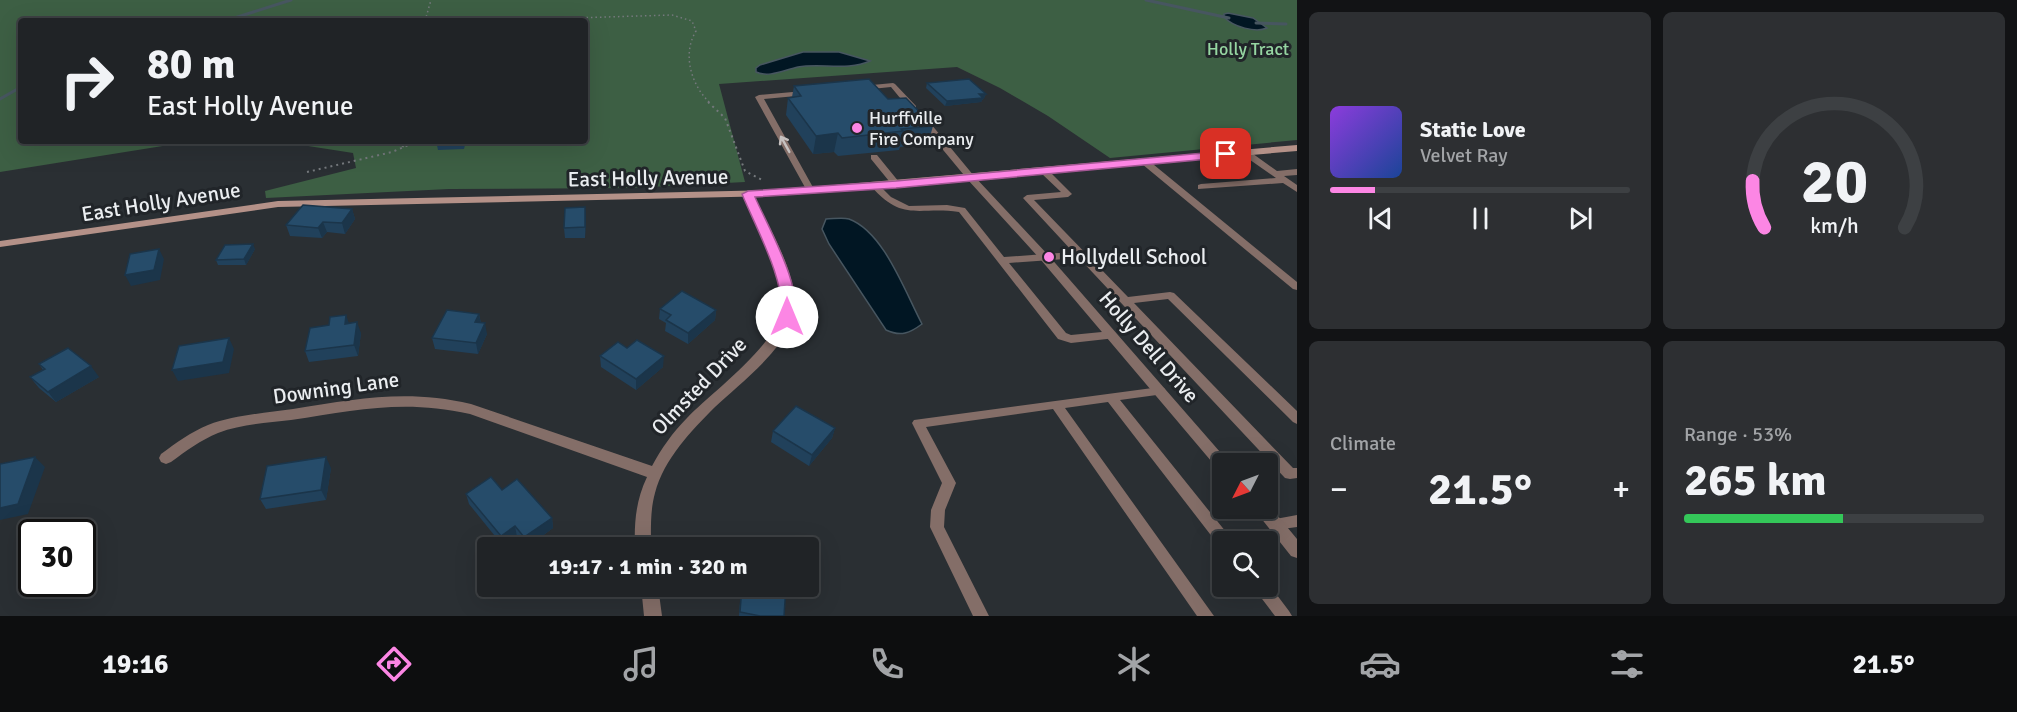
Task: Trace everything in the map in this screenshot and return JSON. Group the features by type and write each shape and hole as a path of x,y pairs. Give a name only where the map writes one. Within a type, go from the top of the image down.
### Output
{"street":[{"name":"East Holly Avenue","path":"0,244 271,204 811,191 1297,148"},
{"name":"Holly Dell Drive","path":"971,178 1045,258 1213,453"},
{"name":"Olmsted Drive","path":"643,537 643,505 654,472 675,442 770,346 787,317 789,308 787,288 748,194"},
{"name":"Downing Lane","path":"166,458 194,438 223,426 409,398 444,402 471,409 654,472"},
{"path":"1271,519 1297,550"},
{"path":"650,597 653,616"}],"lane":[{"path":"849,89 894,85 971,178"},
{"path":"811,191 759,97 815,92"},
{"path":"1246,153 1297,189"},
{"path":"874,157 896,184"},
{"path":"1145,162 1297,287"},
{"path":"1044,171 1068,194 1028,198 1290,474 1297,473"},
{"path":"1276,174 1297,172"},
{"path":"1202,187 1285,180"},
{"path":"875,186 899,208 910,210 947,206 962,210 1062,336 1071,339 1112,335"},
{"path":"1002,260 1081,255"},
{"path":"1125,301 1170,295 1297,419"},
{"path":"981,616 937,527 938,510 949,483 918,423 1160,391"},
{"path":"1111,397 1216,531"},
{"path":"1056,404 1206,616"},
{"path":"1275,524 1297,521"},
{"path":"1269,597 1284,616"}],"path":[{"path":"426,18 431,0"},
{"path":"566,18 657,15 688,18 694,23 696,31 689,43 688,51 691,73 697,88 724,118 745,171 756,178 770,182"},
{"path":"398,144 405,147"},
{"path":"307,172 339,167 412,144"}],"green space":[{"name":"Holly Tract","path":"0,0 1297,0 1297,140 1110,158 1048,116 1000,88 957,67 719,84 745,182 631,188 449,189 266,198 265,191 356,168 353,153 295,144 588,144 588,18 18,18 18,144 175,144 0,172"}],"water":[{"path":"1224,14 1253,18 1267,28 1257,30 1239,26 1224,17"},
{"path":"803,52 839,52 870,61 853,66 798,67 771,74 756,72 756,68 760,65"},
{"path":"826,219 849,219 873,236 901,280 922,324 905,333 886,330 829,244 822,229"}],"building":[{"path":"869,79 888,99 906,98 933,126 842,138 838,133 816,136 788,98 801,96 794,86"},
{"path":"969,79 986,94 979,94 983,98 947,101 927,83"},
{"path":"303,205 352,209 342,223 323,222 318,228 286,225"},
{"path":"585,207 585,227 564,228 565,208"},
{"path":"253,244 244,259 216,260 225,245"},
{"path":"159,249 154,270 125,275 130,254"},
{"path":"682,291 716,310 688,333 666,320 671,315 660,309"},
{"path":"447,310 479,314 475,322 485,323 476,343 432,338"},
{"path":"346,315 345,324 357,322 354,345 305,351 310,328 329,325 330,317"},
{"path":"229,338 223,362 172,370 179,346"},
{"path":"637,340 664,356 636,379 600,356 618,342 627,348"},
{"path":"68,348 91,366 48,392 30,377 45,369 39,364"},
{"path":"796,406 835,428 812,455 773,431"},
{"path":"35,457 18,504 0,508 0,464"},
{"path":"326,457 321,490 260,499 267,466"},
{"path":"491,477 502,490 517,479 552,518 524,537 515,526 501,536 466,494"},
{"path":"741,597 785,597 784,616 760,616 740,612"}],"waterway":[{"path":"234,18 291,0"},
{"path":"1146,0 1229,18"},
{"path":"1256,23 1286,24"},
{"path":"0,99 18,89"}],"place":[{"name":"Hurffville Fire Company","path":"857,128"},
{"name":"Hollydell School","path":"1049,257"}],"route":[{"path":"787,317 789,308 787,288 748,194 896,184 1226,154"}]}
